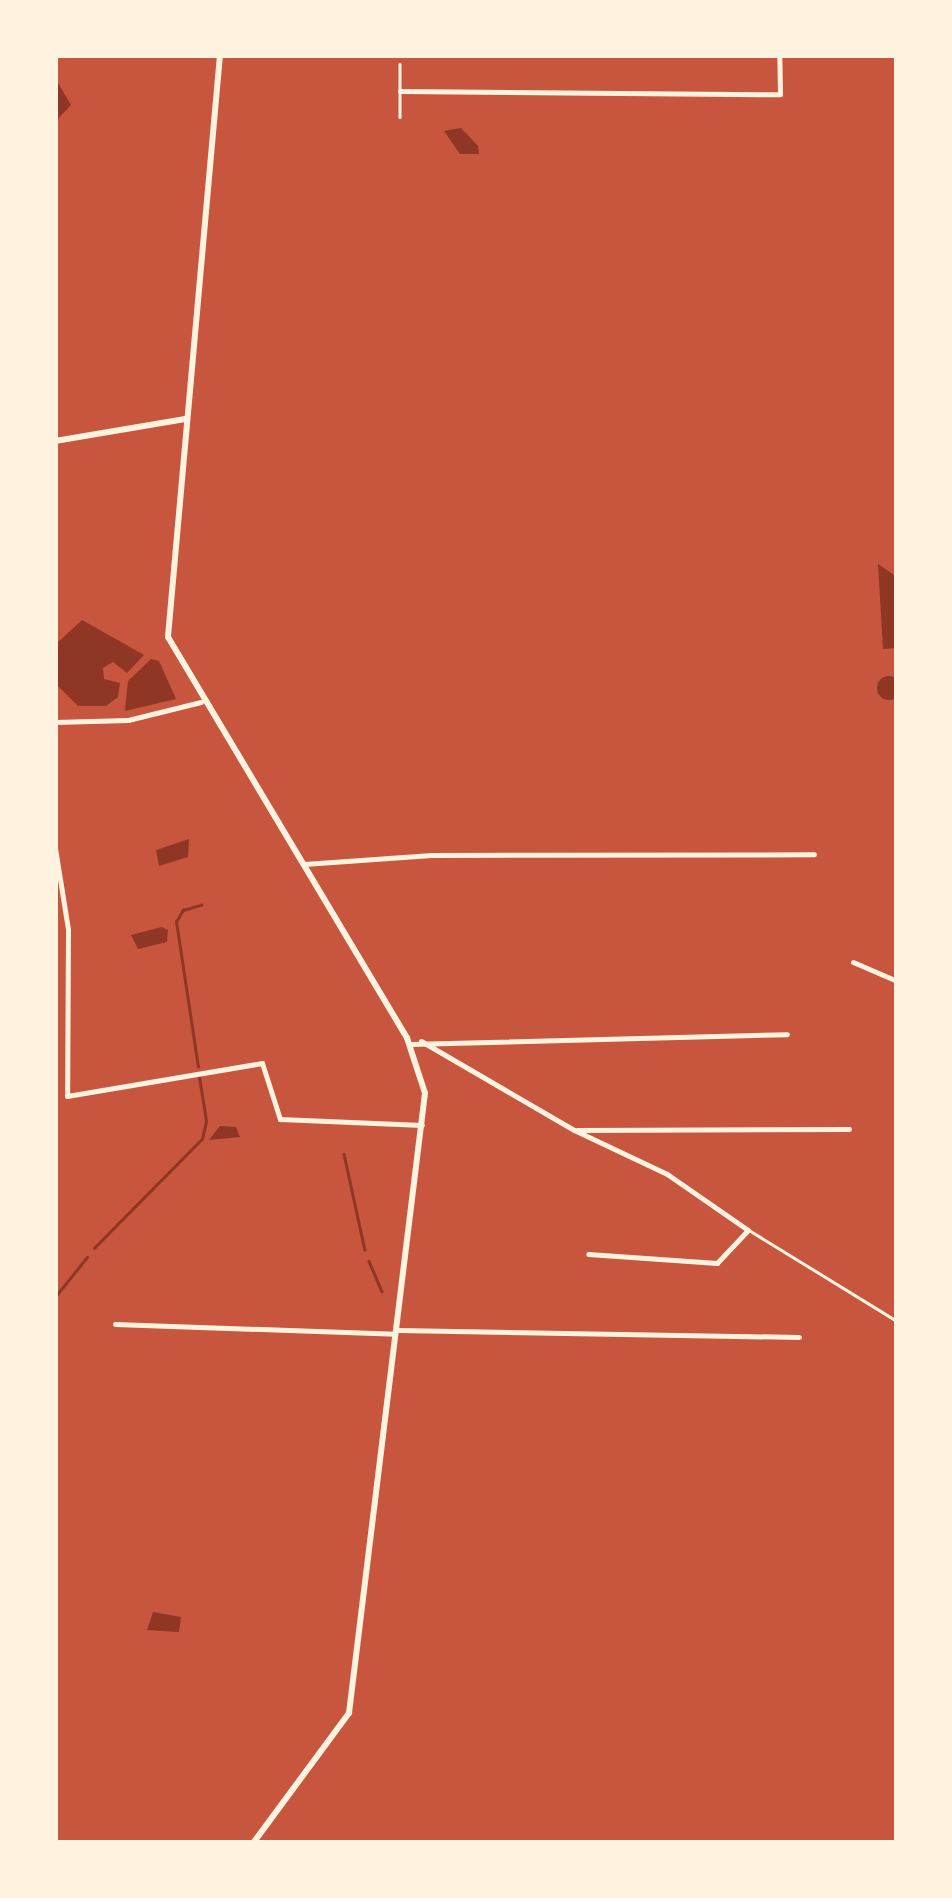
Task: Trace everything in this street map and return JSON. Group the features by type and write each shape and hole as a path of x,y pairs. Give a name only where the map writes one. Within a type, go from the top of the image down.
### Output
{"street":[{"path":"220,55 166,625 170,647 410,1044 424,1083 398,1332 349,1713 253,1843"},
{"path":"400,90 780,94 778,55"},
{"path":"55,441 186,419"},
{"path":"55,722 119,721 202,702"},
{"path":"55,848 68,928 65,1094 264,1064 280,1118 422,1125"},
{"path":"301,864 432,855 814,854"},
{"path":"853,962 897,981"},
{"path":"410,1044 421,1040 787,1034"},
{"path":"421,1040 574,1130 668,1174 748,1230 717,1263 588,1254"},
{"path":"574,1130 849,1129"},
{"path":"115,1324 799,1337"}],"lane":[{"path":"400,64 400,117"},
{"path":"748,1230 897,1320"}],"shaded area":[{"path":"55,78 71,105 55,122"},
{"path":"461,128 478,146 479,154 460,154 444,131"},
{"path":"878,564 897,577 897,648 883,649"},
{"path":"82,620 144,655 127,673 113,662 103,668 104,679 120,683 118,697 106,706 78,706 55,683 56,644"},
{"path":"151,659 159,661 176,699 125,711 128,681"},
{"path":"889,676 898,679 898,697 889,700 880,697 877,688 880,679"},
{"path":"189,839 188,857 159,866 156,850"},
{"path":"162,927 168,930 167,942 138,949 131,935"},
{"path":"220,1126 236,1127 240,1137 209,1140"},
{"path":"153,1612 181,1617 179,1632 147,1630"}],"waterway":[{"path":"198,1067 176,922 183,910 201,905"},
{"path":"94,1248 202,1139 206,1121 199,1077"},
{"path":"344,1154 365,1250"},
{"path":"55,1297 87,1257"},
{"path":"369,1261 382,1291"}]}
